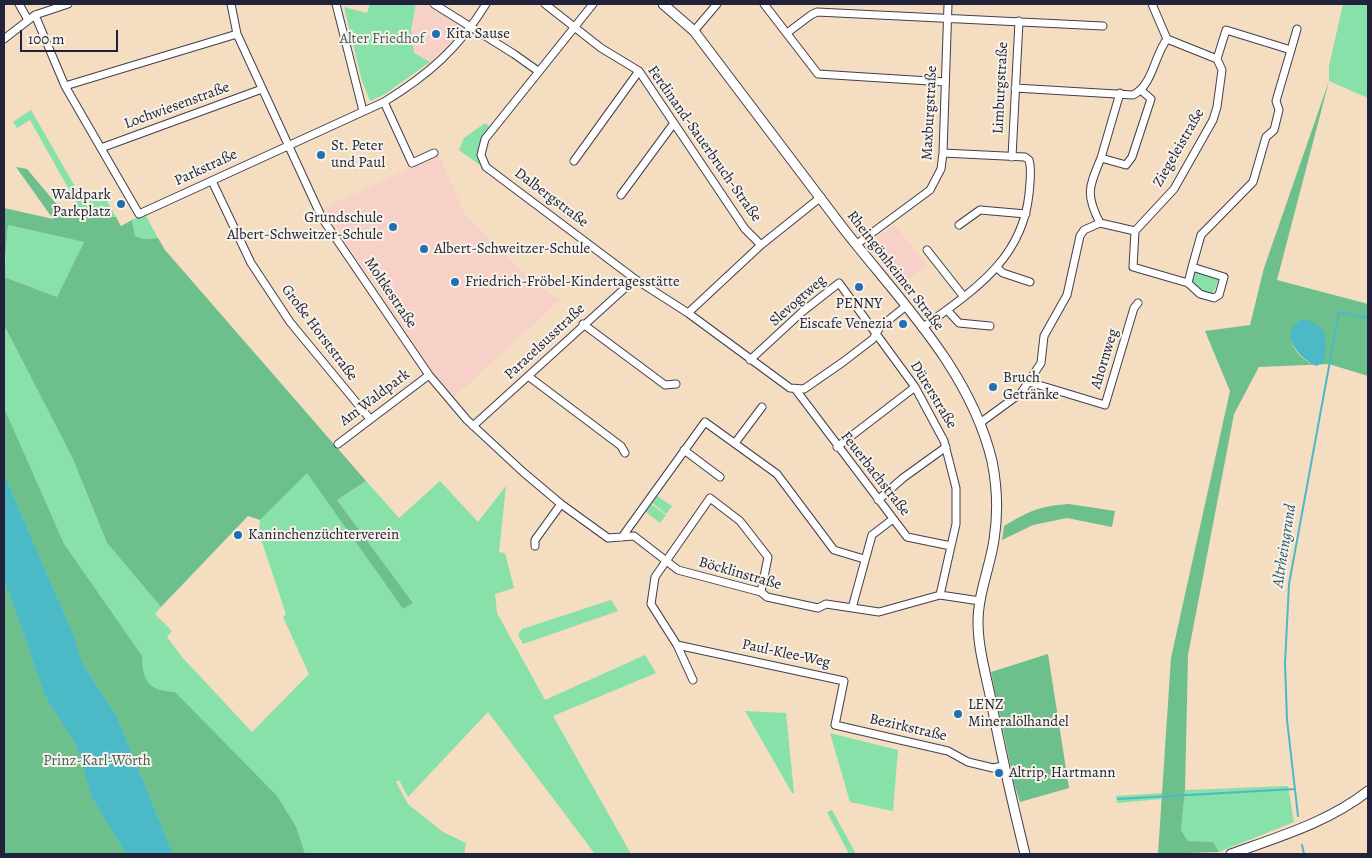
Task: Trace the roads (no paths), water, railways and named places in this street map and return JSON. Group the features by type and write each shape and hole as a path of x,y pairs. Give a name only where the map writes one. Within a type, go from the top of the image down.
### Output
{"street":[{"path":"19,4 28,20"},
{"path":"4,39 35,15 68,4"},
{"name":"Moltkestraße","path":"230,4 237,34 322,218 428,375 473,426 561,504"},
{"path":"336,4 363,111"},
{"path":"434,4 514,54 538,72"},
{"name":"Parkstraße","path":"35,15 65,86 139,214 384,102 415,82 440,61 471,27 486,4"},
{"name":"Ferdinand-Sauerbruch-Straße","path":"546,4 601,48 639,71 745,229 761,245"},
{"name":"Dalbergstraße","path":"593,4 485,139 481,155 486,167 635,279 688,313 782,384 796,390"},
{"name":"Rheingönheimer Straße","path":"663,4 694,31 906,306 954,372 980,423 992,463 996,516 994,540 980,601"},
{"path":"694,31 717,4"},
{"path":"764,4 818,74 945,82"},
{"name":"Maxburgstraße","path":"857,244 930,190 941,169 948,4"},
{"path":"1152,4 1167,39 1216,59 1226,30 1291,50"},
{"path":"787,33 811,14 818,12 1103,26"},
{"name":"Limburgstraße","path":"1012,156 1019,21"},
{"path":"1188,283 1201,235 1253,182 1266,137 1274,130 1279,110 1276,101 1297,30"},
{"path":"65,86 237,34"},
{"path":"1015,88 1133,95 1142,91 1161,47 1167,39"},
{"name":"Ziegeleistraße","path":"1135,231 1174,189 1213,120 1218,107 1222,70 1216,59"},
{"path":"574,161 639,71"},
{"name":"Lochwiesenstraße","path":"101,148 262,89"},
{"path":"1101,158 1126,165 1132,157 1151,99 1142,91"},
{"path":"1100,222 1089,202 1092,178 1101,158 1120,93"},
{"path":"384,102 412,163 434,153"},
{"path":"621,195 674,123"},
{"path":"922,328 964,297 997,268 1017,237 1026,214 1030,190 1030,162 1024,157 942,153"},
{"name":"Große Horststraße","path":"212,180 251,263 290,322 370,419"},
{"path":"688,313 761,245 822,197"},
{"path":"960,225 980,210 1026,214"},
{"path":"980,423 1020,393 1041,363 1044,336 1067,295 1080,236 1084,230 1100,222 1135,231 1133,267 1188,283 1200,294 1214,298 1219,295 1224,277 1192,267"},
{"path":"928,250 964,297"},
{"path":"997,268 1003,273 1030,282"},
{"name":"Paracelsusstraße","path":"473,426 583,324 635,279"},
{"name":"Slevogtweg","path":"750,360 802,312 839,283 876,333"},
{"name":"Ahornweg","path":"1029,382 1105,405 1134,308 1138,303"},
{"path":"796,390 804,389 843,362 873,339 880,327 906,306"},
{"path":"947,310 959,323 990,326"},
{"path":"583,324 665,385 676,384"},
{"name":"Dürerstraße","path":"876,333 915,387 941,433 946,447 956,488 956,524 940,595"},
{"name":"Am Waldpark","path":"338,444 428,375"},
{"path":"528,376 621,446 625,453"},
{"path":"837,447 915,387"},
{"name":"Feuerbachstraße","path":"796,390 837,447 907,537 951,546"},
{"path":"735,444 762,407"},
{"path":"622,537 705,422 777,474 834,550 864,558"},
{"path":"878,500 903,478 946,447"},
{"path":"684,450 720,477"},
{"path":"693,680 677,645 651,604 654,577 710,498 740,521 768,557 761,592"},
{"path":"535,546 535,540 561,504"},
{"name":"Böcklinstraße","path":"561,504 608,538 634,536 678,570 761,592 767,597 818,608 826,604 879,612 940,595 980,601"},
{"path":"852,608 864,558 872,535 893,519"},
{"path":"980,601 979,642 1003,766 1025,854"},
{"name":"Paul-Klee-Weg","path":"677,645 844,681 835,725"},
{"name":"Bezirkstraße","path":"835,725 948,751 968,762 993,768 1003,766"},
{"path":"1231,854 1318,820 1341,809 1368,791"}],"water":[{"path":"1304,319 1318,326 1325,335 1324,361 1317,366 1297,351 1291,337 1292,330 1296,324"},
{"path":"4,474 73,634 82,662 117,717 173,854 126,854 92,798 76,744 46,698 4,579"}],"waterway":[{"name":"Altrheingrund","path":"1298,816 1287,720 1285,663 1289,584 1339,312 1368,318"},
{"path":"1118,799 1294,789"},
{"name":"Altrheingrund","path":"1302,845 1304,854"}],"place":[{"name":"Kita Sause","path":"436,34"},
{"name":"St. Peter und Paul","path":"321,155"},
{"name":"Waldpark Parkplatz","path":"121,204"},
{"name":"Grundschule Albert-Schweitzer-Schule","path":"393,227"},
{"name":"Albert-Schweitzer-Schule","path":"424,249"},
{"name":"Friedrich-Fröbel-Kindertagesstätte","path":"455,282"},
{"name":"PENNY","path":"859,287"},
{"name":"Eiscafe Venezia","path":"903,324"},
{"name":"Bruch Getränke","path":"993,387"},
{"name":"Kaninchenzüchterverein","path":"238,535"},
{"name":"LENZ Mineralölhandel","path":"958,714"},
{"name":"Altrip, Hartmann","path":"999,773"}],"park label":[{"name":"Alter Friedhof","path":"382,39"},
{"name":"Prinz-Karl-Wörth","path":"97,761"}]}
